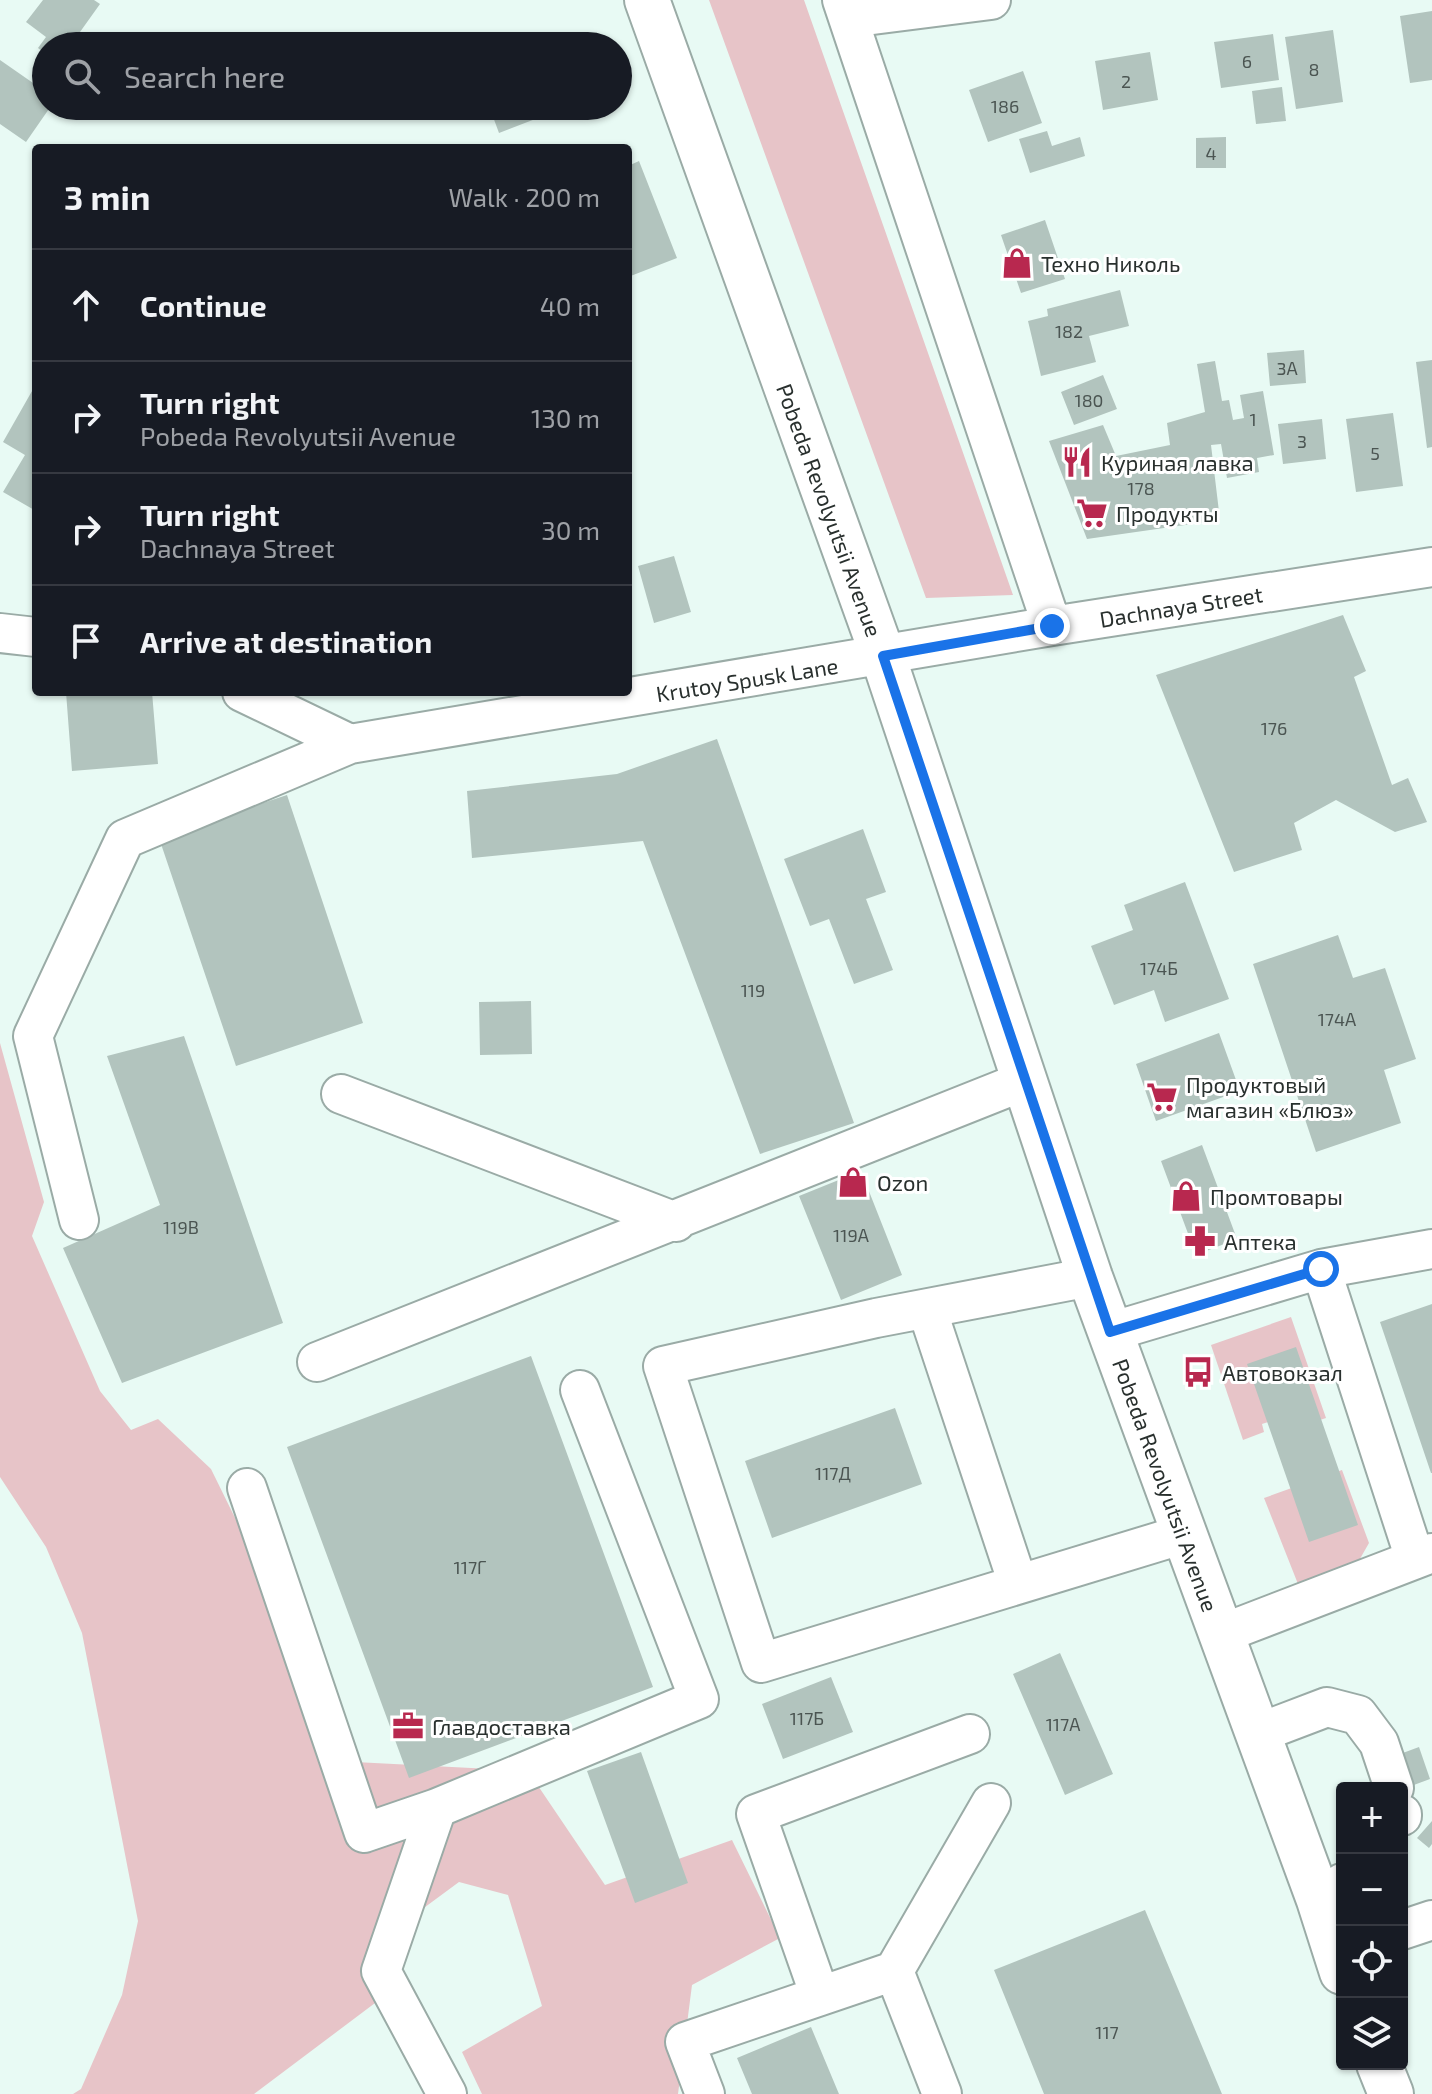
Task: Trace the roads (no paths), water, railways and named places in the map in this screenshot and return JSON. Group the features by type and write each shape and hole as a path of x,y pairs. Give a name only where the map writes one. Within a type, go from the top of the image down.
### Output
{"main road":[{"name":"Pobeda Revolyutsii Avenue","path":"647,0 883,656 1090,1277 1256,1734 1330,1892 1336,1935"},
{"path":"1381,2070 1391,2094"}],"street":[{"path":"991,0 845,9 1052,626"},
{"name":"Dachnaya Street","path":"883,656 1052,626 1432,567"},
{"path":"0,633 32,637"},
{"name":"Krutoy Spusk Lane","path":"79,1220 33,1036 125,839 350,744 883,656"},
{"path":"250,696 350,744"},
{"path":"317,1362 676,1222 1024,1081"},
{"path":"341,1094 676,1222"},
{"path":"1110,1332 1321,1269 1432,1249"},
{"path":"1221,1634 1424,1556 1321,1269"},
{"path":"1090,1277 663,1366 761,1663 1184,1534"},
{"path":"927,1309 1018,1584"},
{"path":"247,1488 364,1833 437,1808 699,1699 580,1390"},
{"path":"1256,1734 1327,1707 1358,1715 1379,1743 1392,1782"},
{"path":"820,1996 756,1814 970,1734"},
{"path":"705,2094 685,2042 894,1971 991,1803"},
{"path":"437,1808 381,1971 447,2094"},
{"path":"1408,1928 1432,1920"},
{"path":"894,1971 942,2094"}],"place":[{"name":"Техно Николь","path":"1017,263"},
{"name":"Куриная лавка","path":"1077,462"},
{"name":"Продукты","path":"1092,513"},
{"name":"Продуктовый магазин «Блюз»","path":"1162,1097"},
{"name":"Ozon","path":"853,1182"},
{"name":"Промтовары","path":"1186,1196"},
{"name":"Аптека","path":"1200,1241"},
{"name":"Автовокзал","path":"1198,1372"},
{"name":"Главдоставка","path":"408,1726"}]}
